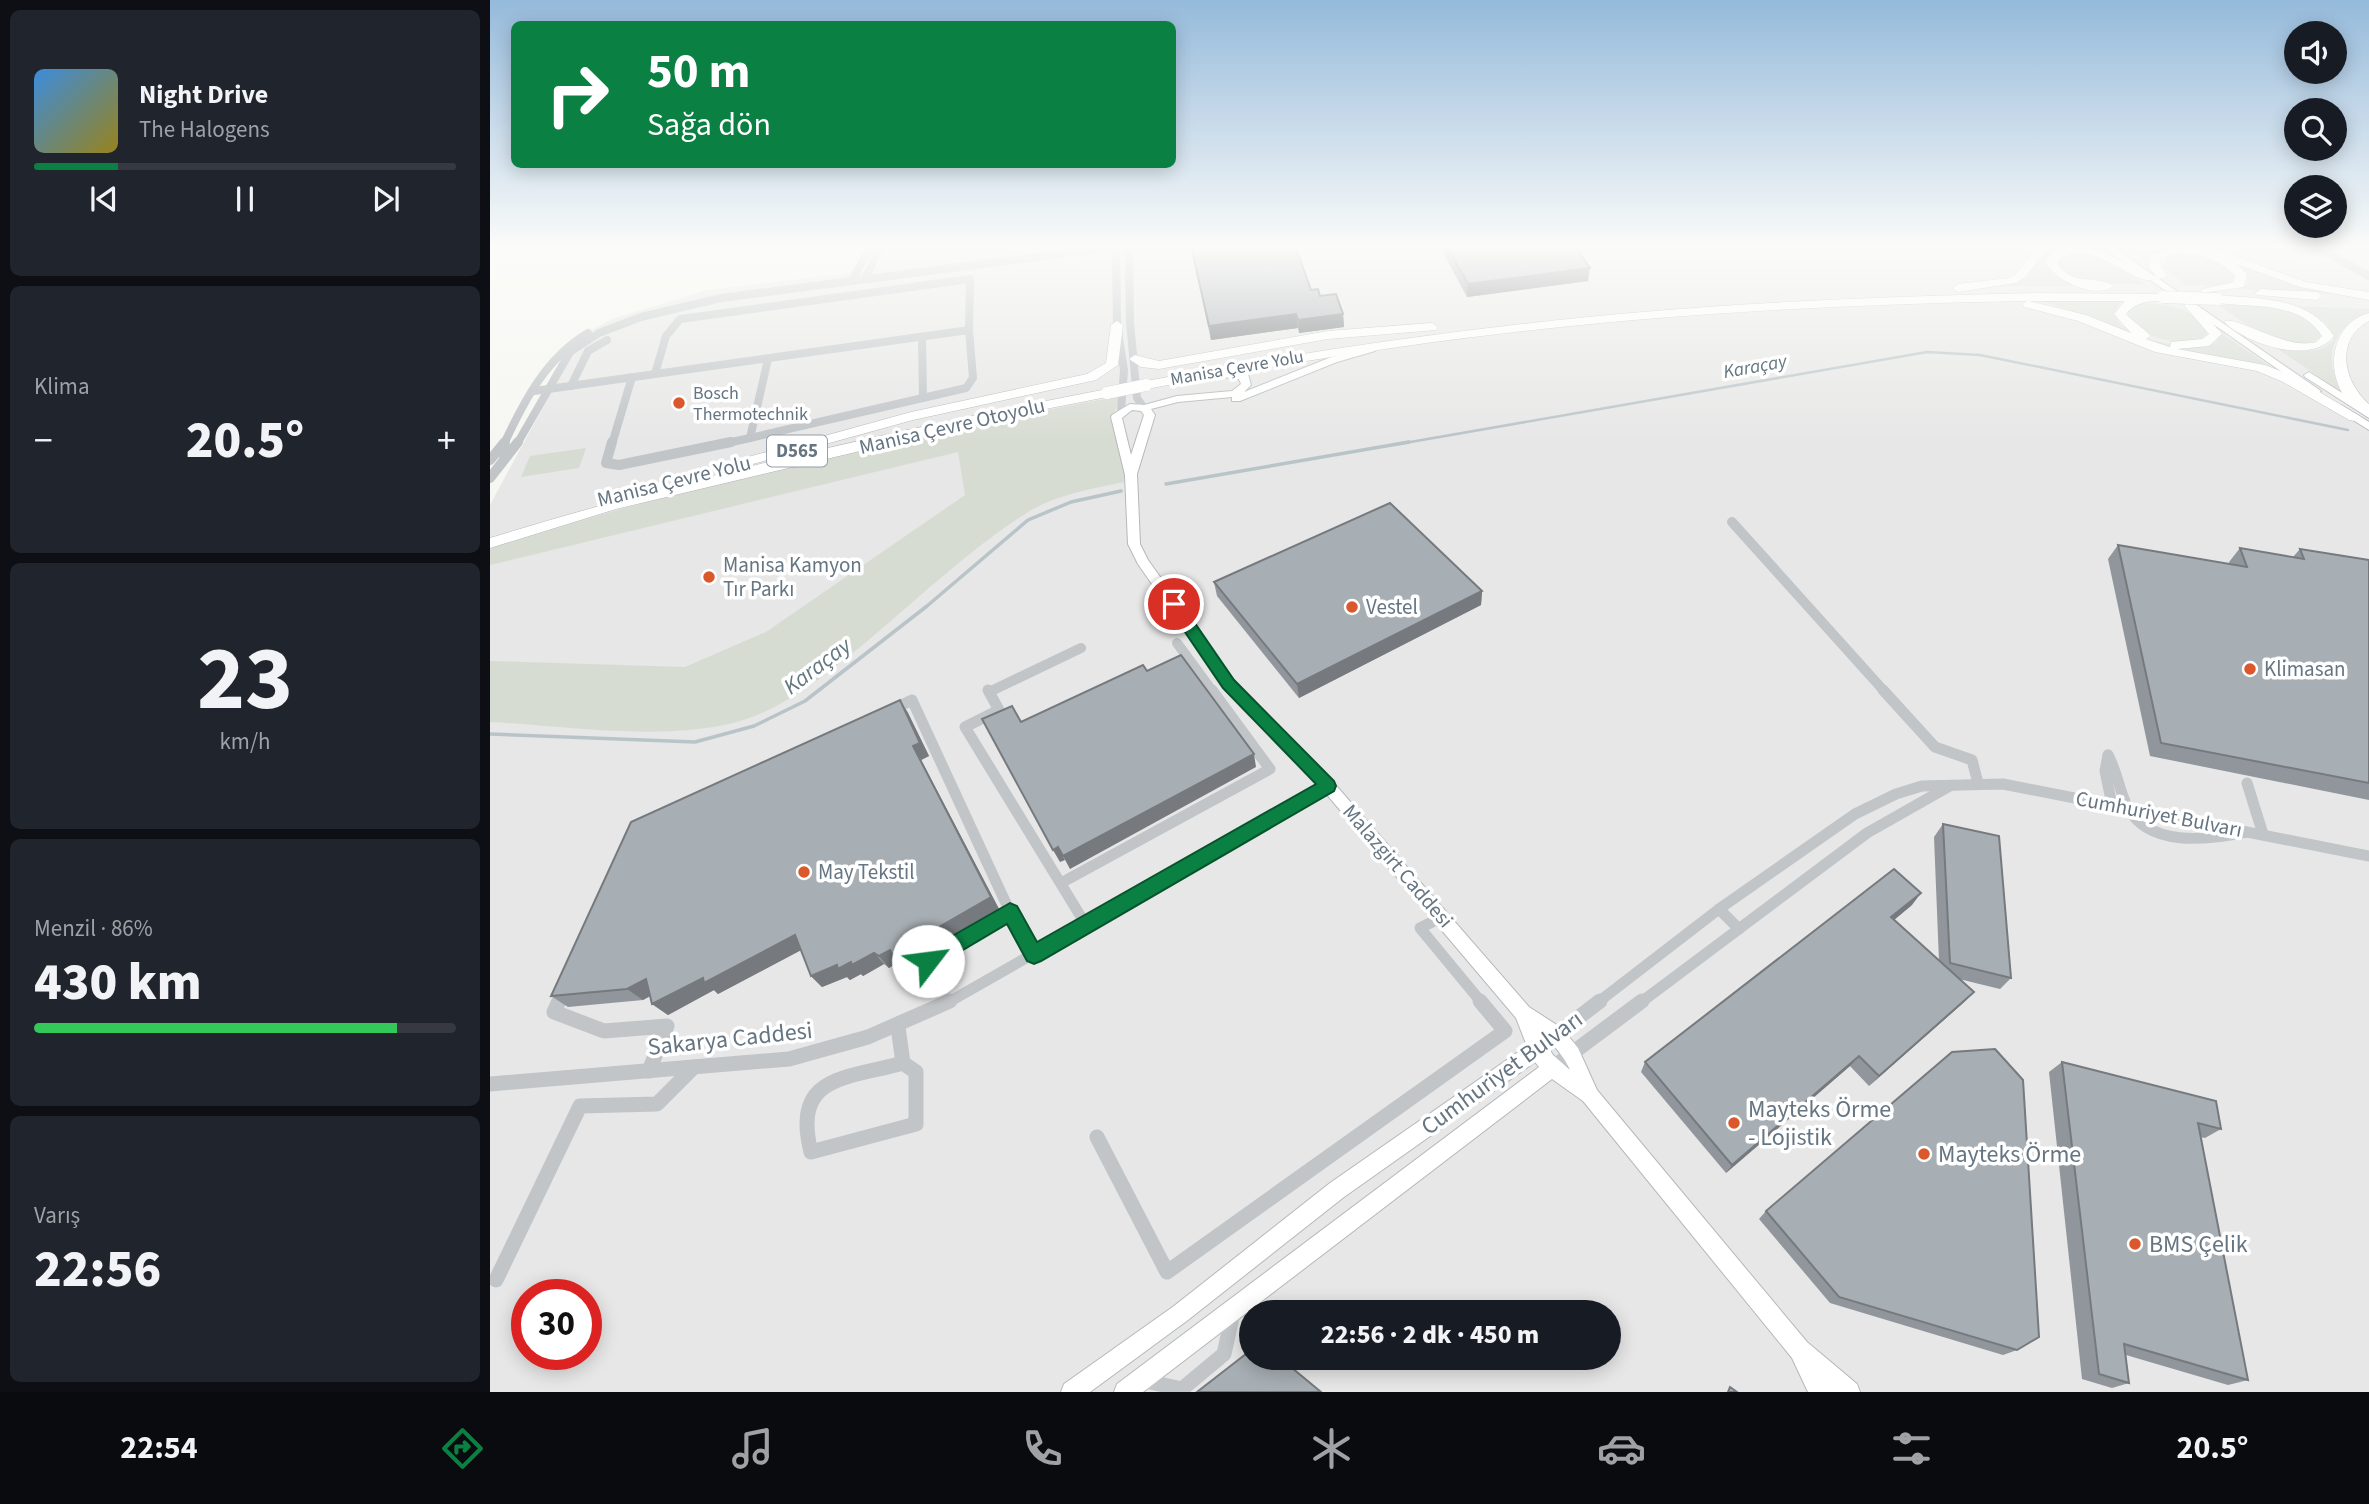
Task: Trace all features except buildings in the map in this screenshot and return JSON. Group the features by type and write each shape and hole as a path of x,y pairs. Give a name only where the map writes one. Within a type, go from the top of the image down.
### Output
{"highway":[{"name":"Manisa Çevre Yolu","path":"490,532 601,498 729,466 1300,347 1449,331 1700,310"},
{"path":"2051,310 2082,318 2159,349 2260,369 2288,379 2354,417"},
{"path":"2123,310 2120,314 2124,322 2134,330 2164,343 2193,345 2213,340 2216,334 2213,327 2195,310"},
{"path":"2230,322 2264,340 2294,347 2316,346 2329,336 2319,323 2297,310"},
{"path":"2369,317 2351,327 2340,349 2337,368 2355,400 2369,413"},
{"path":"729,466 911,416 1091,377 1112,365 1117,325"},
{"name":"Manisa Çevre Yolu","path":"1145,380 1163,382 1449,331"},
{"path":"1135,359 1146,364 1159,365 1328,335 1449,331"},
{"name":"Manisa Çevre Otoyolu","path":"490,542 612,505 1106,387"}],"main road":[{"path":"2197,310 2369,427"},
{"path":"2206,310 2230,322 2369,413"},
{"path":"1119,417 1129,407 1146,415 1175,405 1237,399 1358,352 1449,331"},
{"path":"1119,417 1131,426 1177,399 1235,394 1242,390 1246,380 1236,373 1163,382"},
{"path":"1131,475 1146,415"},
{"path":"1119,417 1131,475"},
{"name":"Malazgirt Caddesi","path":"1131,475 1134,544 1142,561 1228,684 1328,786 1523,1013"},
{"path":"1523,1013 1557,1035 1572,1054 1590,1096"},
{"path":"1523,1013 1535,1051 1551,1069 1590,1096 1799,1350 1849,1392"},
{"name":"Cumhuriyet Bulvarı","path":"1072,1392 1181,1313 1337,1190 1535,1051"},
{"name":"Cumhuriyet Bulvarı","path":"1133,1386 1551,1069"},
{"path":"1799,1350 1820,1392"}],"street":[{"path":"490,460 504,443 555,355 573,340 618,320 651,310"},
{"path":"490,478 504,456 517,444 570,352 615,327 674,310"},
{"path":"654,374 674,322 747,310"},
{"path":"632,377 606,463 619,465 750,438 966,388 973,378 969,310"},
{"path":"1116,310 1124,370 1119,417"},
{"path":"1130,310 1137,398 1146,415"},
{"path":"534,391 969,330"},
{"path":"922,337 923,398"},
{"path":"570,386 588,351 607,340"},
{"path":"750,438 768,359"},
{"path":"504,443 504,456"},
{"path":"1732,522 1936,747 1972,760 1978,783"},
{"path":"1061,883 1270,769 1177,643"},
{"path":"1081,648 988,690 999,710 965,727 1086,925"},
{"path":"875,717 912,700 1010,912 1034,955"},
{"path":"2112,805 2105,771 2108,755 2120,775 2127,808 2139,823 2169,837 2220,839 2248,831"},
{"path":"2247,783 2263,834"},
{"name":"Cumhuriyet Bulvarı","path":"1535,1051 1719,908 1855,814 1896,794 1922,786 2003,784 2369,856"},
{"name":"Sakarya Caddesi","path":"490,1084 789,1059 826,1052 898,1027 1034,955 1328,786"},
{"name":"Cumhuriyet Bulvarı","path":"1551,1069 1867,833 1948,787"},
{"path":"1719,908 1739,929"},
{"path":"907,973 1010,912"},
{"path":"1097,1137 1167,1272 1505,1031 1420,928 1442,917"},
{"path":"571,975 554,1012 604,1031 667,1026 649,1071"},
{"path":"898,1027 903,1063 916,1072 916,1125 811,1152 804,1128 814,1093 823,1085 903,1063"},
{"path":"496,1280 580,1106 657,1104 694,1067"},
{"path":"1133,1386 1182,1389 1224,1354 1234,1307"}],"shaded area":[{"path":"642,310 2369,310 2369,1392 490,1392 490,505 582,335 612,319"},
{"path":"2066,310 2118,310 2120,323 2131,332 2166,344 2202,346 2215,343 2221,333 2277,371 2162,346"},
{"path":"2129,310 2183,310 2195,317 2207,334 2186,341 2159,338 2136,326"},
{"path":"2225,310 2280,310 2297,315 2321,332 2320,338 2294,344 2280,341 2254,329"},
{"path":"2302,310 2369,310 2369,313 2345,327 2333,346 2333,369 2345,394 2273,346 2313,350 2321,349 2334,340 2324,321"},
{"path":"1121,396 1114,422 1125,457 1124,482 1066,495 1033,509 966,557 830,671 784,702 751,718 733,723 675,731 613,731 490,722 490,661 685,667 766,632 965,495 958,452 490,565 490,547 646,502 804,462"},
{"path":"586,448 579,468 521,477 530,456"}],"waterway":[{"name":"Karaçay","path":"1399,444 1927,352 1980,355 2348,430"},
{"name":"Karaçay","path":"1166,484 1409,442"},
{"name":"Karaçay","path":"490,734 695,742 754,726 805,701 927,606 1028,520 1071,502 1121,491"}],"place":[{"name":"Bosch Thermotechnik","path":"679,403"},
{"name":"Manisa Kamyon Tır Parkı","path":"709,577"},
{"name":"Vestel","path":"1352,607"},
{"name":"Klimasan","path":"2250,669"},
{"name":"May Tekstil","path":"804,872"},
{"name":"Mayteks Örme - Lojistik","path":"1734,1123"},
{"name":"Mayteks Örme","path":"1924,1154"},
{"name":"BMS Çelik","path":"2135,1244"}],"route":[{"path":"928,961 1010,912 1034,955 1328,786 1228,684 1174,604"}]}
